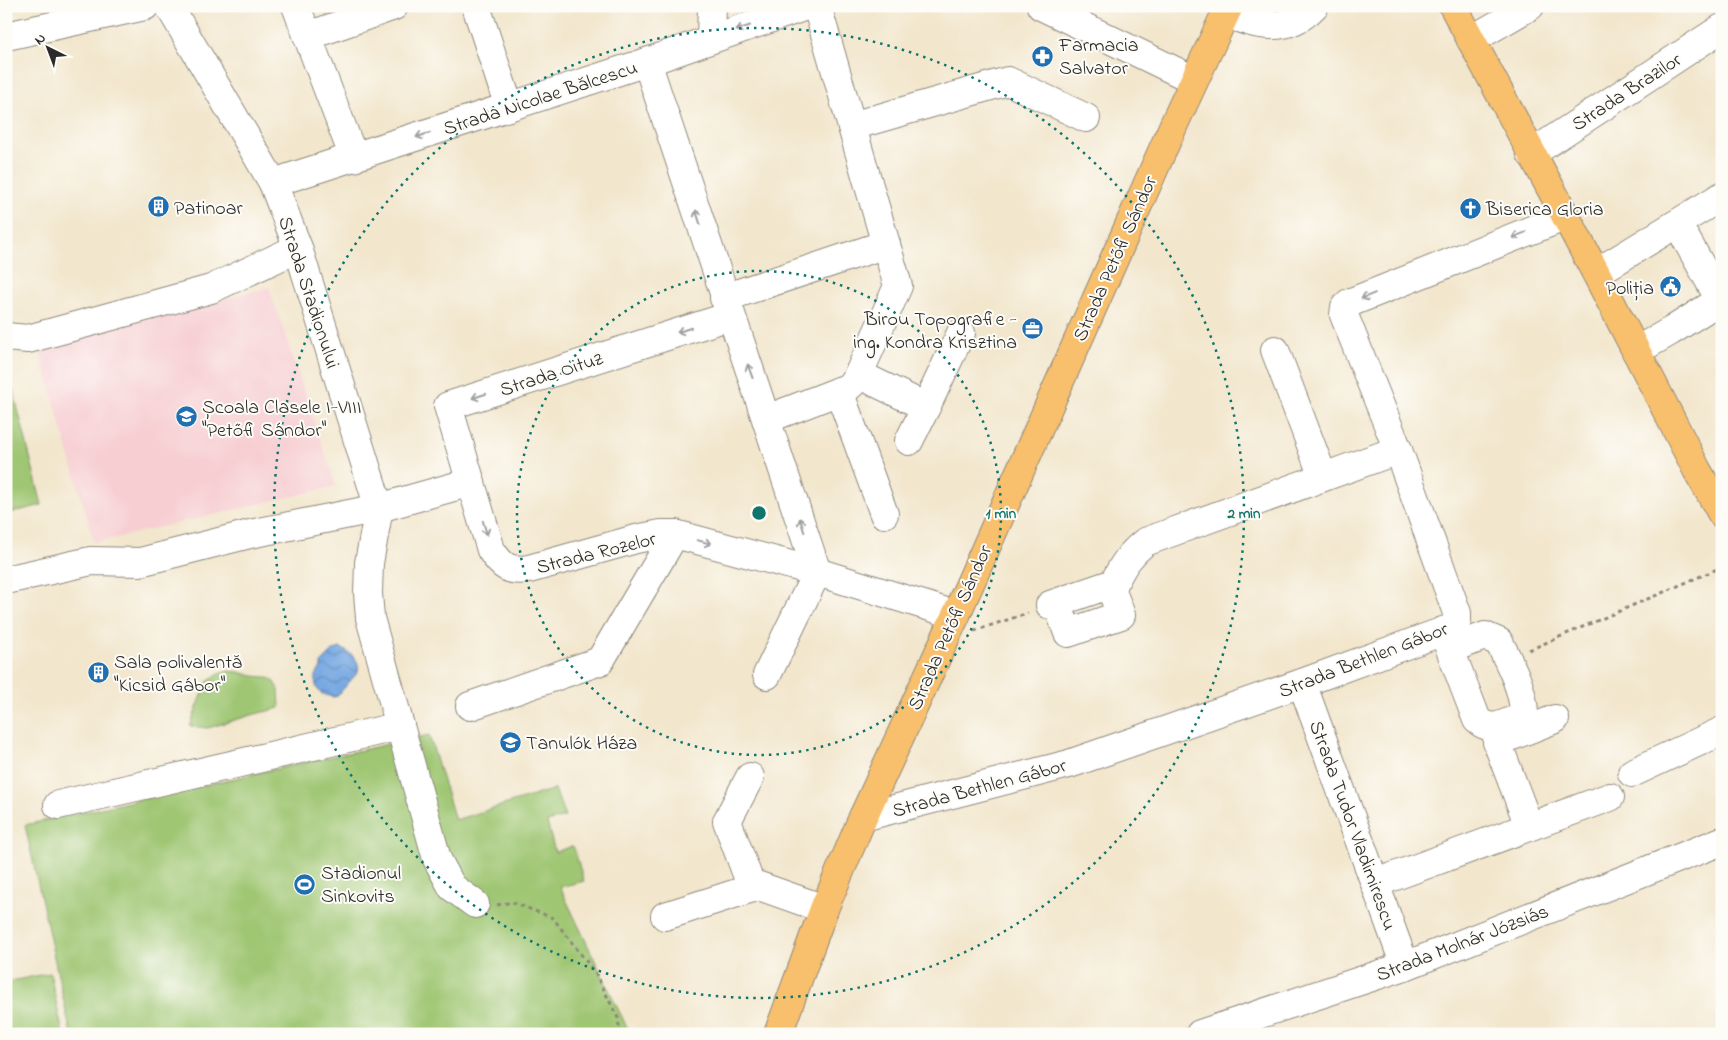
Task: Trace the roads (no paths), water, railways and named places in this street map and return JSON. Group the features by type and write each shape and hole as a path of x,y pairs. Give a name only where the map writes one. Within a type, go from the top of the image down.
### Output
{"main road":[{"path":"1453,6 1722,514"},
{"name":"Strada Petőfi Sándor","path":"778,1034 824,910 863,817 1227,10"}],"street":[{"path":"6,36 145,6"},
{"name":"Strada Stadionului","path":"169,6 273,183 298,248 379,508 369,563 368,593 370,618 437,858 452,887 475,904"},
{"path":"296,6 354,158"},
{"path":"308,36 394,6"},
{"path":"476,6 509,107"},
{"path":"711,39 712,6"},
{"name":"Strada Nicolae Bălcescu","path":"273,183 646,62 806,6"},
{"path":"767,420 849,383 898,286 817,6"},
{"path":"1041,6 1194,80"},
{"path":"1227,10 1258,25 1278,25 1298,20 1314,6"},
{"path":"1471,40 1530,6"},
{"name":"Strada Brazilor","path":"1531,154 1722,28"},
{"path":"646,62 817,572 768,675"},
{"path":"852,126 1008,81 1086,118"},
{"path":"1596,274 1722,196"},
{"name":"Strada Bethlen Gábor","path":"863,817 1069,764 1302,683 1447,640 1457,622 1457,613 1398,450 1344,315 1345,307 1349,303 1564,217"},
{"path":"1636,351 1720,300 1715,272 1686,239"},
{"path":"727,307 886,244"},
{"path":"6,337 28,339 211,290 298,248"},
{"name":"Strada Oituz","path":"471,482 448,406 727,307"},
{"path":"909,441 961,333"},
{"path":"1275,350 1323,477"},
{"path":"849,383 926,407"},
{"path":"849,383 884,514"},
{"path":"1054,604 1114,583 1133,551 1145,542 1398,450"},
{"path":"6,580 91,561 140,562 250,534 379,508 471,482"},
{"name":"Strada Rozelor","path":"471,482 492,550 497,559 510,569 518,571 529,569 636,539 661,534 675,534 817,572 956,614"},
{"path":"470,706 600,661 675,534"},
{"path":"1485,636 1500,642 1524,703 1524,715 1495,727 1484,726 1477,720 1447,640 1485,636"},
{"name":"Strada Tudor Vladimirescu","path":"1302,683 1405,966"},
{"path":"1530,826 1497,742 1555,719"},
{"path":"1632,773 1722,731"},
{"path":"58,805 403,736"},
{"path":"750,778 727,822 752,888"},
{"path":"1376,883 1610,797"},
{"name":"Strada Molnár Józsiás","path":"1200,1034 1405,966 1722,841"},
{"path":"665,916 760,886 824,910"}],"water":[{"path":"340,648 354,657 358,664 358,672 338,695 334,697 325,695 317,689 315,676 321,668 321,663 334,650"}],"place":[{"name":"Farmacia Salvator","path":"1043,56"},
{"name":"Patinoar","path":"158,207"},
{"name":"Biserica Gloria","path":"1470,208"},
{"name":"Poliția","path":"1670,287"},
{"name":"Birou Topografie - ing. Kondra Krisztina","path":"1033,329"},
{"name":"Școala Clasele I-VIII \"Petőfi Sándor\"","path":"186,417"},
{"name":"Sala polivalentă \"Kicsid Gábor\"","path":"98,673"},
{"name":"Tanulók Háza","path":"510,742"},
{"name":"Stadionul Sinkovits","path":"305,884"}]}
